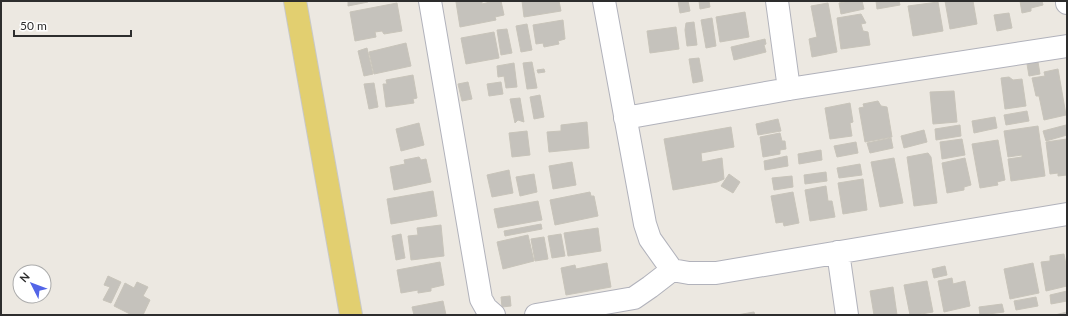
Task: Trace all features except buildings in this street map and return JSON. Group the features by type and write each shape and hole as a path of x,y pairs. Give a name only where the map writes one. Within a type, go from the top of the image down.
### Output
{"main road":[{"path":"295,1 351,315"}],"street":[{"path":"430,1 481,299 486,308 494,315"},
{"path":"604,1 644,224 650,239 672,270 689,273 716,273 1067,214"},
{"path":"777,1 790,89"},
{"path":"625,118 790,89 1067,46"},
{"path":"838,252 847,315"},
{"path":"536,315 634,298 672,270"}]}
